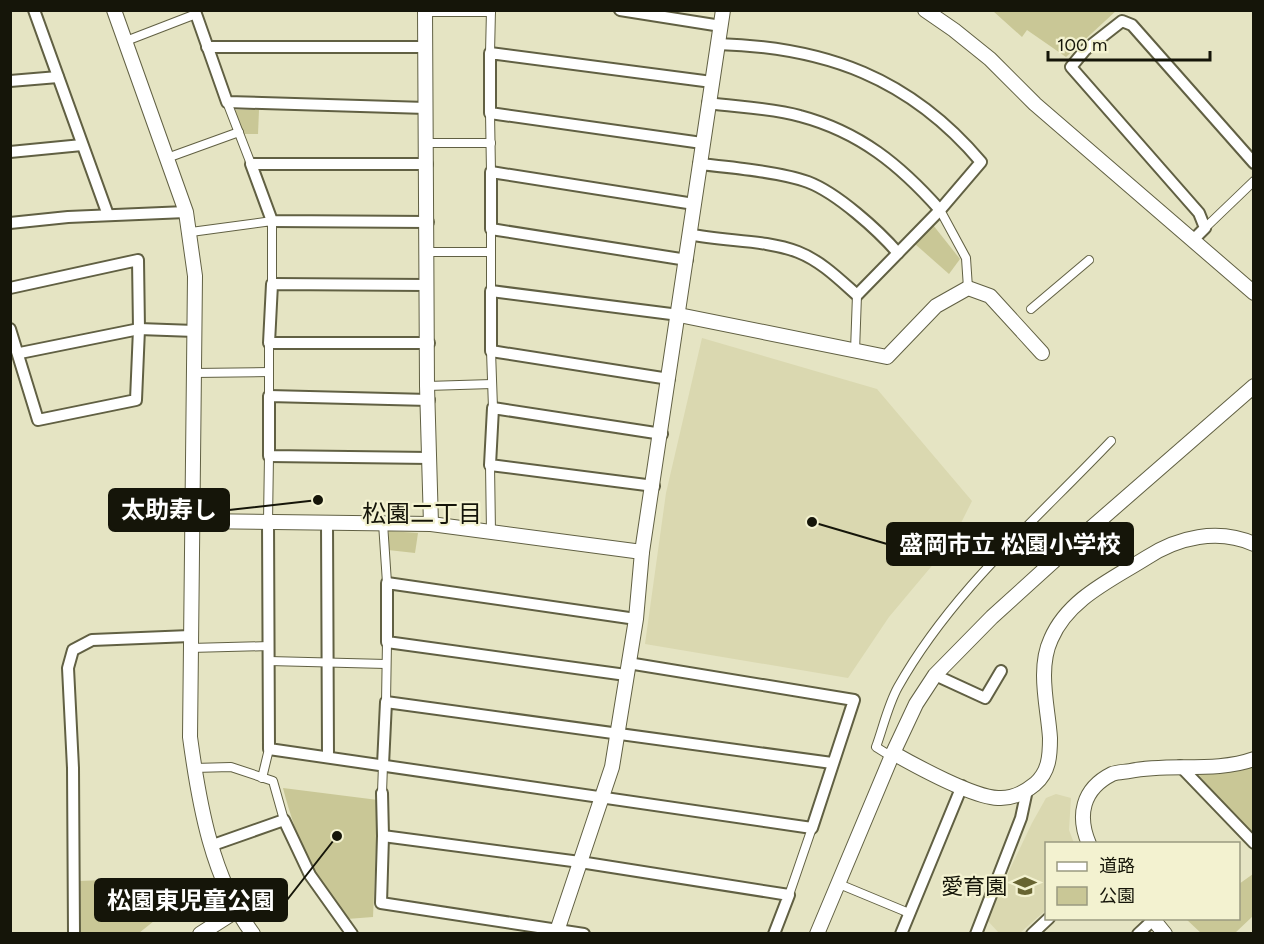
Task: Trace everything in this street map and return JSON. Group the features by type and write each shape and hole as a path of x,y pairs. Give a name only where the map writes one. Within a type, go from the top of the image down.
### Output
{"street":[{"path":"34,10 108,215"},
{"path":"114,10 186,212 191,232 195,276 195,331 190,737 197,787 213,845 236,910 253,933"},
{"path":"620,10 721,26"},
{"path":"556,932 612,767 636,619 642,552 662,434 702,143 723,10"},
{"path":"925,10 990,59 1035,104 1254,293"},
{"path":"431,524 427,386 429,343 425,11 491,11 490,351 493,408 490,465 491,532"},
{"path":"126,41 195,12 272,221 269,343 269,749 262,778"},
{"path":"1205,228 1199,213 1071,66 1110,27 1122,21 1132,24 1254,163"},
{"path":"718,44 747,45 859,69 911,97 962,139 981,162 940,210 857,295 855,351"},
{"path":"207,47 426,47"},
{"path":"490,53 712,82"},
{"path":"10,81 58,77"},
{"path":"227,102 426,108"},
{"path":"708,103 798,115 844,130 883,154 916,183 940,210 966,258 968,288"},
{"path":"490,113 702,143"},
{"path":"167,158 239,132"},
{"path":"427,143 491,143"},
{"path":"10,152 82,145"},
{"path":"251,164 427,164"},
{"path":"699,164 809,183 854,211 880,232 898,253"},
{"path":"491,172 694,204"},
{"path":"1193,240 1254,181"},
{"path":"10,223 108,215 186,212"},
{"path":"191,232 272,221 428,222"},
{"path":"491,229 687,260"},
{"path":"689,234 766,244 797,251 819,262 857,295"},
{"path":"428,252 491,252"},
{"path":"10,288 138,260 140,329 136,400 38,420 20,353 10,329"},
{"path":"1032,309 1089,260"},
{"path":"272,284 427,285"},
{"path":"491,291 679,315 887,357 936,306 968,288 990,296 1042,353"},
{"path":"20,353 140,329 195,331"},
{"path":"269,343 429,343"},
{"path":"490,351 669,379"},
{"path":"194,373 269,372"},
{"path":"427,386 492,384"},
{"path":"817,933 892,755 916,704 935,675 992,617 1067,549 1254,386"},
{"path":"269,396 429,400"},
{"path":"493,408 662,434"},
{"path":"1111,441 1045,511 975,579 930,636 897,689 876,747 962,786 996,798 1012,797 1027,790 1040,780 1050,756 1046,654 1058,624 1074,605 1158,550 1176,542 1204,536 1229,536 1254,544"},
{"path":"269,456 430,458"},
{"path":"490,465 654,486"},
{"path":"193,521 431,524 642,552"},
{"path":"327,522 328,757"},
{"path":"383,523 387,584 387,642 381,903 556,932 584,933"},
{"path":"387,584 636,619"},
{"path":"74,933 73,768 68,668 73,650 92,640 269,646"},
{"path":"387,642 627,669 854,700 789,895 774,933"},
{"path":"269,662 386,664"},
{"path":"935,675 985,698 1001,671"},
{"path":"386,702 832,763"},
{"path":"269,749 812,828"},
{"path":"1089,842 1082,826 1084,806 1094,789 1112,774 1142,768 1234,764 1254,759"},
{"path":"195,768 231,766 273,782 284,820 310,875 352,933"},
{"path":"1180,766 1254,843"},
{"path":"901,933 962,786"},
{"path":"988,933 978,928 1021,818 1027,790"},
{"path":"213,845 284,820"},
{"path":"383,836 579,862 789,895"},
{"path":"839,884 909,913"},
{"path":"200,933 236,910"},
{"path":"1032,933 1047,920"},
{"path":"1138,933 1151,920"},
{"path":"1153,920 1165,933"}],"shaded area":[{"path":"702,338 877,389 972,501 951,543 889,617 848,678 645,644 666,493"},
{"name":"愛育園","path":"1056,794 1071,798 1069,830 1074,842 1045,842 1045,911 1020,933 999,933 986,919 1046,798"}],"green space":[{"path":"1117,10 1066,57 1027,30 1022,37 993,11"},
{"path":"235,110 259,110 258,134 244,134"},
{"path":"933,225 960,259 949,274 915,244"},
{"path":"389,531 418,533 415,553 388,550"},
{"path":"1253,767 1253,835 1197,773 1240,771"},
{"path":"283,788 378,800 373,917 347,919 335,903 300,842"},
{"path":"1253,874 1253,916 1235,933 1201,933 1187,920 1240,920 1240,883"},
{"path":"153,878 154,921 139,933 79,933 79,881"}],"place":[{"name":"太助寿し","path":"318,500"},
{"name":"盛岡市立 松園小学校","path":"812,522"},
{"name":"松園東児童公園","path":"337,836"},
{"name":"愛育園","path":"1025,886"}],"district":[{"name":"松園二丁目","path":"422,514"}]}
